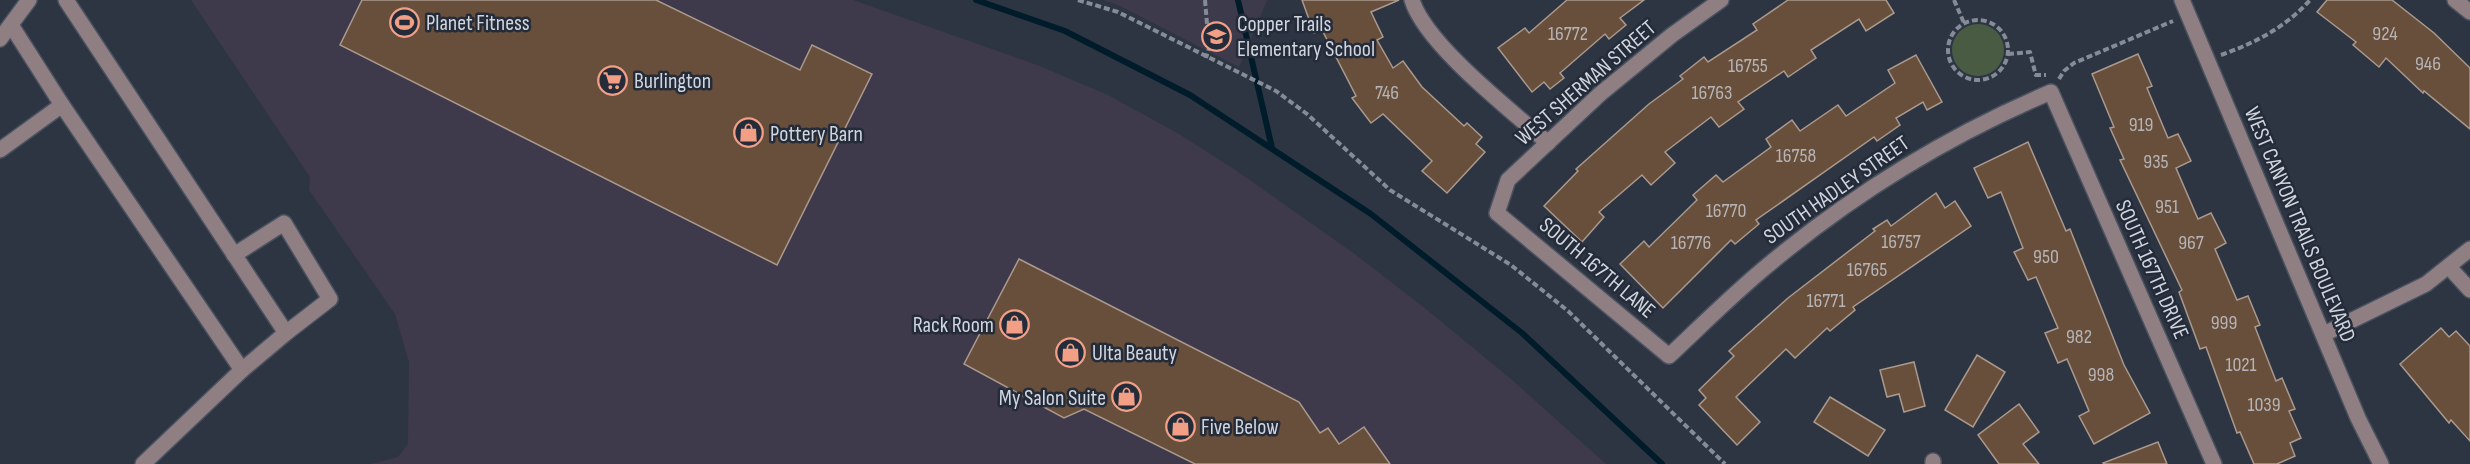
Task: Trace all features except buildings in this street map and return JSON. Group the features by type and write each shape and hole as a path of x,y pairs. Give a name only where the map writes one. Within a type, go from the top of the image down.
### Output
{"street":[{"path":"0,39 29,0"},
{"path":"66,0 286,333"},
{"path":"1412,0 1414,8 1459,65 1548,142"},
{"name":"WEST SHERMAN STREET","path":"1497,213 1508,180 1600,94 1672,35 1720,0"},
{"path":"2455,0 2470,12"},
{"name":"WEST CANYON TRAILS BOULEVARD","path":"2185,7 2358,418 2381,464"},
{"path":"11,25 62,105 242,370"},
{"name":"SOUTH HADLEY STREET","path":"1669,356 1766,266 1878,182 1992,117 2051,92"},
{"name":"SOUTH 167TH DRIVE","path":"2051,92 2214,464"},
{"path":"0,150 62,105"},
{"name":"SOUTH 167TH LANE","path":"1497,213 1669,356"},
{"path":"143,464 242,370 330,299 284,223 234,255"},
{"path":"2324,334 2390,304 2449,267 2470,249"},
{"path":"2449,267 2470,290"}],"path":[{"path":"1078,0 1118,12 1276,91 1307,114 1390,190 1511,265 1568,311 1725,464"},
{"path":"1205,0 1209,48 1206,58"},
{"path":"1954,0 1964,23"},
{"path":"2206,59 2240,48 2281,27 2310,0"},
{"path":"2035,75 2060,79 2064,71 2074,63 2185,7"},
{"path":"1974,20 1993,24 2006,38 2008,54 2003,67 1987,79 1977,81 1958,74 1952,66 1947,46 1956,29 1974,20"},
{"path":"2008,54 2030,52 2035,75 2051,92"}],"shaded area":[{"path":"191,0 853,0 1037,65 1108,95 1179,134 1237,171 1356,255 1422,306 1511,379 1606,464 371,464 398,457 408,444 409,362 395,314 309,190 310,177"},
{"name":"Copper Trails Elementary School","path":"1103,0 1267,0 1239,67 1118,5"}],"green space":[{"path":"1973,24 1983,24 1993,28 2000,35 2004,50 2000,65 1993,72 1983,76 1973,76 1963,72 1956,65 1952,55 1952,45 1956,35 1963,28"}],"waterway":[{"path":"976,0 1065,31 1190,95 1371,214 1522,333 1662,464"},
{"path":"1238,0 1272,148"}],"place":[{"name":"Planet Fitness","path":"405,22"},
{"name":"Copper Trails Elementary School","path":"1216,36"},
{"name":"Burlington","path":"613,80"},
{"name":"Pottery Barn","path":"749,133"},
{"name":"Rack Room","path":"1015,324"},
{"name":"Ulta Beauty","path":"1071,352"},
{"name":"My Salon Suite","path":"1127,397"},
{"name":"Five Below","path":"1180,426"}]}
